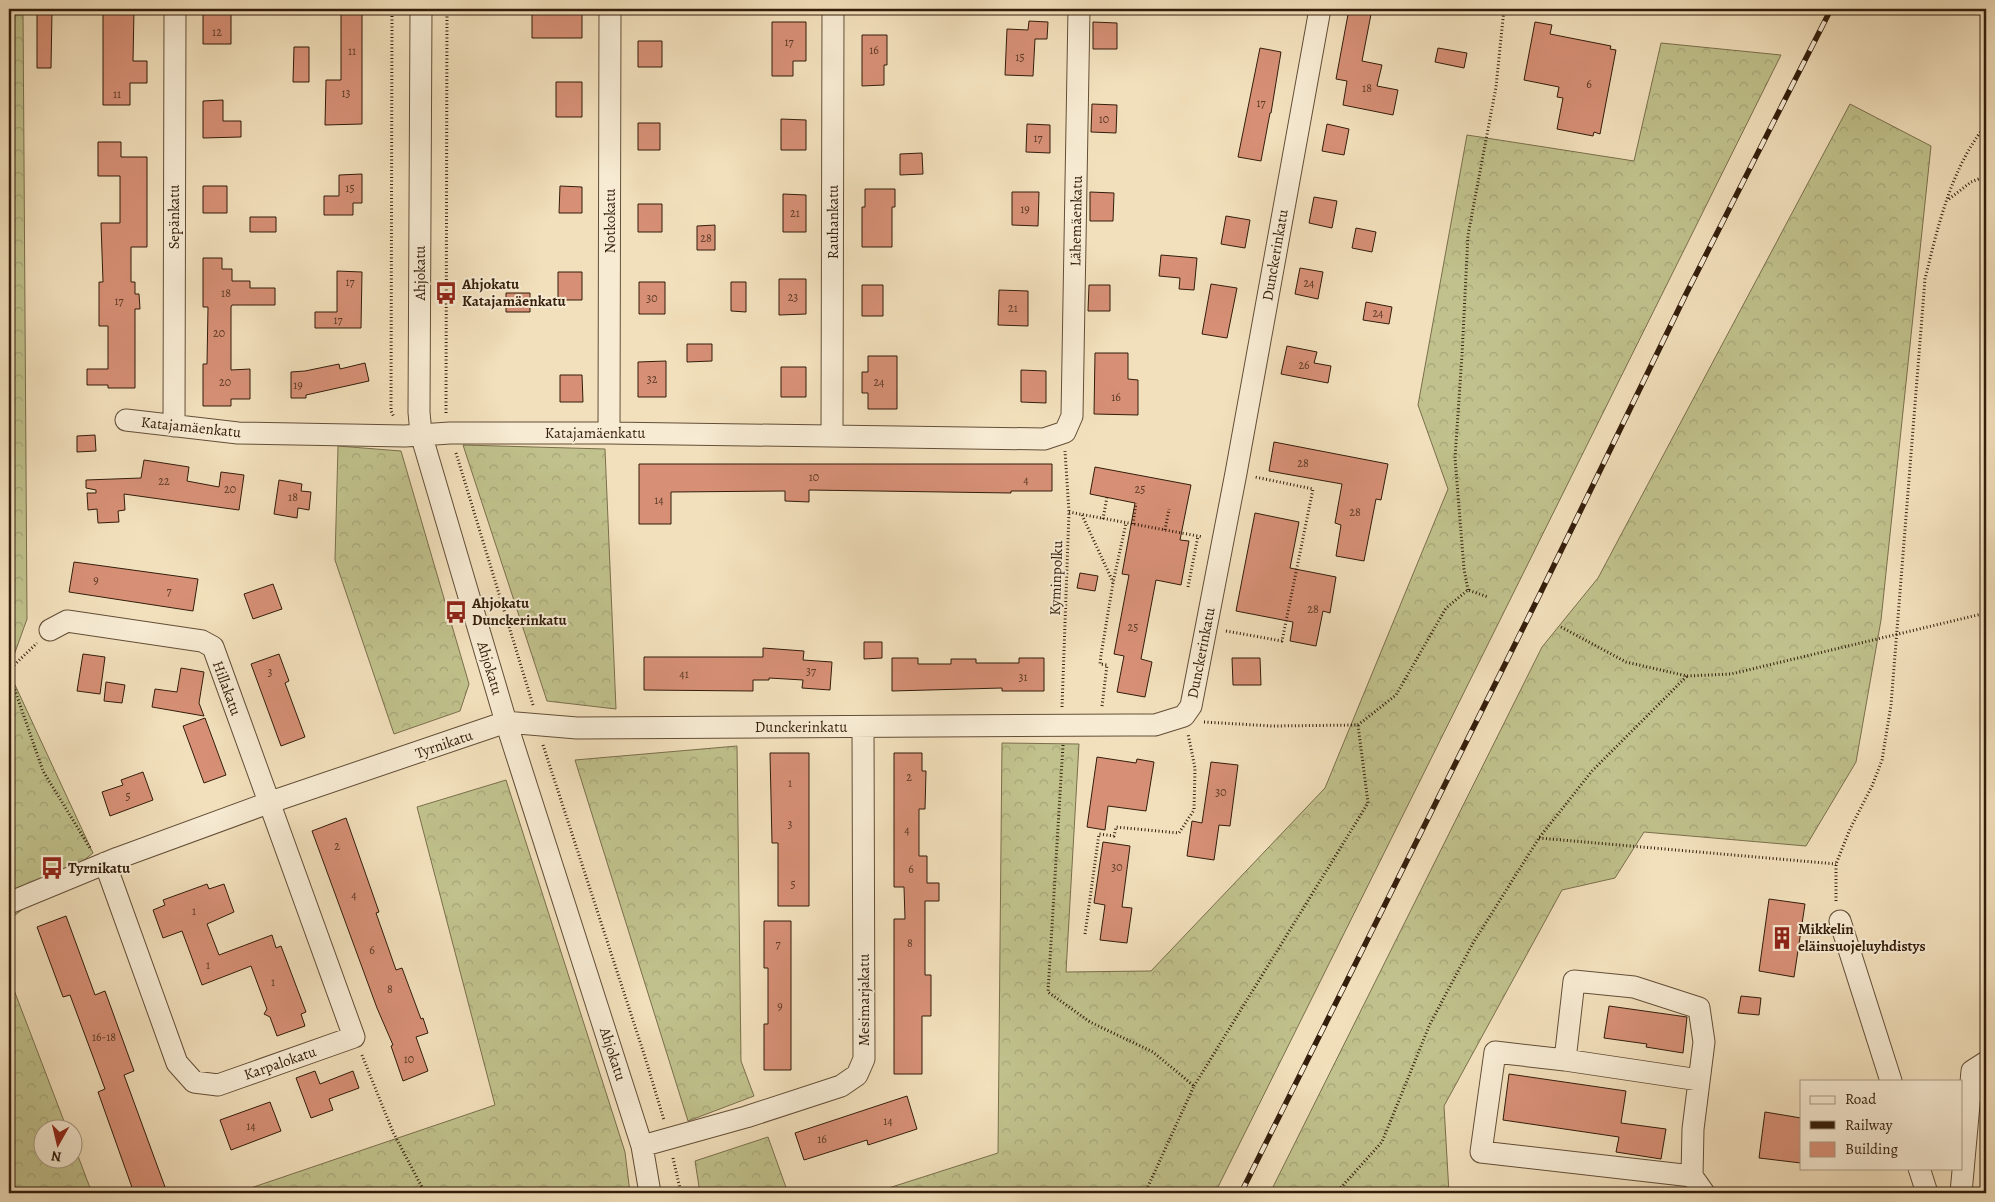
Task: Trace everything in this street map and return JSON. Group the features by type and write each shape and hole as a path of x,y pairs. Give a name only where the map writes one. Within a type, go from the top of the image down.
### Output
{"street":[{"name":"Sepänkatu","path":"174,426 175,9"},
{"name":"Ahjokatu","path":"421,9 419,392 421,434 506,722 642,1146 650,1193"},
{"name":"Notkokatu","path":"609,433 610,9"},
{"name":"Rauhankatu","path":"832,436 833,9"},
{"name":"Lähemäenkatu","path":"1065,432 1072,416 1079,9"},
{"name":"Dunckerinkatu","path":"506,722 577,728 863,727 1062,735 1155,725 1184,716 1191,706 1236,473 1320,9"},
{"name":"Katajamäenkatu","path":"126,420 238,434 405,436 450,433 609,433 1044,439 1065,432"},
{"name":"Hillakatu","path":"50,630 67,621 202,641 213,647 268,803"},
{"name":"Tyrnikatu","path":"9,903 43,887 102,864 268,803 506,722"},
{"name":"Mesimarjakatu","path":"642,1146 746,1117 841,1086 857,1075 864,1059 863,727"},
{"path":"268,803 354,1037"},
{"name":"Karpalokatu","path":"102,864 177,1063 194,1082 218,1085 354,1037"},
{"path":"1840,921 1891,1080"},
{"path":"1565,1060 1574,981 1634,987 1699,1008 1704,1042 1694,1129 1692,1176 1704,1193"},
{"path":"1692,1176 1481,1152 1495,1052 1565,1060 1699,1080"},
{"path":"1961,1193 1972,1071 1986,1062"},
{"path":"1920,1170 1927,1193"}],"path":[{"path":"447,9 446,412 450,433 539,725 544,749 644,1054 669,1138 681,1193"},
{"path":"1468,590 1464,569 1454,458 1462,355 1468,235 1496,87 1504,9"},
{"path":"1840,921 1836,909 1836,864 1882,760 1891,705 1924,279 1936,232 1958,171 1986,125"},
{"path":"1948,200 1971,182 1986,176"},
{"name":"Kyminpolku","path":"1065,432 1065,468 1069,512 1062,735 1048,992 1090,1022 1153,1052 1194,1086"},
{"path":"1206,627 1282,641 1313,489 1236,473"},
{"path":"1103,519 1107,497"},
{"path":"1133,524 1136,503"},
{"path":"1165,530 1169,509"},
{"path":"1069,512 1211,539"},
{"path":"1082,515 1113,583"},
{"path":"1101,712 1107,665 1100,664 1113,583 1126,523"},
{"path":"1188,587 1198,536"},
{"path":"1468,590 1488,596"},
{"path":"1085,934 1099,834 1114,836 1116,827 1179,834 1194,810 1195,768 1184,716 1207,723 1272,726 1358,724 1396,695 1446,608 1468,590"},
{"path":"1561,627 1626,662 1687,676 1731,674 1897,636 1986,613"},
{"path":"50,630 9,671 43,771 102,864"},
{"path":"1336,1193 1382,1142 1430,1024 1473,943 1539,838 1592,771 1687,676"},
{"path":"1145,1193 1194,1086 1368,803 1358,724"},
{"path":"1539,838 1836,864"},
{"path":"354,1037 393,1132 425,1193"}],"green space":[{"path":"9,9 23,9 27,619 9,669"},
{"path":"1661,43 1781,55 1215,1193 873,1193 998,1153 1002,743 1079,744 1066,972 1151,971 1325,788 1448,489 1418,405 1467,135 1634,161"},
{"path":"1850,104 1931,146 1881,620 1856,762 1806,846 1644,832 1615,878 1562,890 1444,1106 1449,1193 1270,1193 1542,647 1598,578"},
{"path":"463,445 605,449 616,709 547,701"},
{"path":"338,446 401,451 469,684 460,711 394,734 335,560"},
{"path":"9,672 93,853 9,920"},
{"path":"737,746 741,1061 754,1096 688,1121 575,760"},
{"path":"506,780 625,1152 630,1193 236,1193 495,1105 417,807"},
{"path":"9,977 64,1120 32,1120 32,1170 82,1170 82,1167 92,1193 9,1193"},
{"path":"768,1137 788,1193 700,1193 695,1161"}],"building":[{"path":"103,9 134,9 133,61 147,61 147,83 130,83 130,105 103,105"},
{"path":"203,9 231,9 231,44 203,44"},
{"path":"341,9 362,9 362,124 325,125 326,80 341,80"},
{"path":"582,9 582,38 532,38 532,10"},
{"path":"1349,9 1372,9 1362,61 1382,65 1377,86 1398,90 1393,115 1343,105 1347,81 1336,79"},
{"path":"37,11 52,11 51,68 37,68"},
{"path":"1029,21 1048,22 1047,39 1035,39 1033,76 1005,75 1007,29 1028,30"},
{"path":"772,22 806,22 806,61 793,61 793,76 772,76"},
{"path":"1093,22 1117,23 1117,49 1093,49"},
{"path":"1535,22 1552,25 1550,34 1611,46 1610,49 1616,50 1600,134 1594,132 1593,136 1557,129 1563,98 1557,97 1559,87 1524,80"},
{"path":"862,35 887,35 887,65 884,65 884,85 862,86"},
{"path":"638,41 662,41 662,67 638,67"},
{"path":"294,47 309,47 309,82 293,82"},
{"path":"1260,48 1281,52 1261,161 1238,157"},
{"path":"1438,48 1467,53 1464,68 1435,62"},
{"path":"556,82 582,82 582,117 556,117"},
{"path":"223,100 223,121 241,121 241,137 203,138 203,101"},
{"path":"1092,104 1117,105 1116,133 1091,132"},
{"path":"781,119 806,120 806,150 781,150"},
{"path":"638,123 660,123 660,150 638,150"},
{"path":"1027,124 1050,125 1050,153 1026,152"},
{"path":"1327,124 1349,129 1344,155 1322,151"},
{"path":"98,142 121,142 121,157 147,157 147,247 131,247 131,282 135,282 135,294 139,294 140,309 135,309 135,388 108,388 108,385 87,385 87,369 108,369 108,326 99,326 99,282 103,282 101,223 120,223 120,176 98,176"},
{"path":"922,153 923,174 900,175 900,154"},
{"path":"362,174 362,203 353,203 353,215 324,215 324,196 339,196 339,175"},
{"path":"203,186 227,186 227,213 203,213"},
{"path":"560,186 582,187 582,213 559,213"},
{"path":"865,189 895,189 895,207 892,207 892,247 862,247 862,207 865,207"},
{"path":"1012,192 1039,192 1038,226 1012,225"},
{"path":"1090,192 1114,193 1113,221 1090,221"},
{"path":"783,194 806,195 806,232 783,232"},
{"path":"1314,197 1337,201 1332,228 1309,223"},
{"path":"638,204 662,204 662,232 638,232"},
{"path":"1226,216 1250,220 1245,248 1221,244"},
{"path":"250,217 276,217 276,232 250,232"},
{"path":"715,225 715,250 697,250 697,226"},
{"path":"1356,228 1376,232 1372,252 1352,248"},
{"path":"1161,255 1197,258 1194,290 1179,289 1180,278 1159,276"},
{"path":"203,258 222,258 222,269 232,269 232,281 250,281 250,288 275,288 275,305 232,305 231,307 231,370 250,369 250,399 231,399 231,406 203,406 203,364 207,364 208,307 203,307"},
{"path":"1300,268 1323,272 1318,299 1295,294"},
{"path":"337,271 362,272 361,328 315,328 315,312 337,312"},
{"path":"558,272 582,272 582,300 558,300"},
{"path":"779,279 806,279 806,314 779,315"},
{"path":"639,282 665,282 665,314 639,314"},
{"path":"731,282 746,282 746,312 731,311"},
{"path":"1211,284 1237,288 1227,338 1202,334"},
{"path":"862,285 883,285 883,316 862,316"},
{"path":"1089,285 1110,285 1110,311 1088,311"},
{"path":"999,290 1028,291 1028,326 998,325"},
{"path":"506,293 530,293 530,312 506,312"},
{"path":"1366,302 1392,307 1389,324 1363,320"},
{"path":"687,344 712,344 712,361 687,362"},
{"path":"1287,346 1317,352 1314,363 1331,366 1328,383 1281,374"},
{"path":"1095,353 1128,353 1128,379 1138,380 1138,415 1094,414"},
{"path":"868,356 897,356 897,409 868,409 868,393 862,393 862,372 868,372"},
{"path":"666,361 666,397 638,397 638,362"},
{"path":"365,363 369,381 306,395 306,398 291,398 291,372 339,364 340,369"},
{"path":"781,367 806,367 806,397 781,397"},
{"path":"1021,370 1046,371 1046,403 1021,402"},
{"path":"560,375 582,375 583,402 560,402"},
{"path":"95,435 96,451 77,452 77,436"},
{"path":"1274,442 1388,464 1381,500 1376,499 1364,561 1336,556 1341,525 1335,523 1342,484 1269,471"},
{"path":"144,460 189,467 187,481 219,487 221,472 244,475 239,510 124,494 125,510 118,511 119,522 98,523 97,509 88,510 87,493 96,493 96,490 86,488 86,480 141,478"},
{"path":"639,464 1052,464 1052,491 1011,491 1011,493 809,490 809,502 785,501 785,491 671,492 671,524 639,524"},
{"path":"1095,467 1191,485 1180,540 1189,541 1181,585 1156,580 1141,659 1152,662 1145,697 1117,692 1124,656 1114,654 1129,575 1122,574 1135,503 1090,494"},
{"path":"279,480 302,484 301,491 311,492 309,510 298,508 297,518 274,514"},
{"path":"1255,513 1299,522 1290,568 1336,577 1330,613 1323,611 1316,646 1290,641 1293,622 1236,611"},
{"path":"74,562 198,579 193,611 69,592"},
{"path":"1080,573 1098,576 1095,591 1077,588"},
{"path":"273,584 282,609 253,619 244,594"},
{"path":"864,642 882,642 882,658 864,659"},
{"path":"763,648 804,651 803,660 832,662 830,690 802,688 803,680 769,678 769,680 753,680 753,691 644,690 644,657 763,657"},
{"path":"83,654 105,657 100,694 77,691"},
{"path":"279,654 289,681 285,683 305,737 281,746 251,664"},
{"path":"892,658 918,658 918,664 951,664 951,659 976,659 976,663 1019,663 1019,658 1044,658 1044,691 1002,691 1002,688 892,691"},
{"path":"1232,658 1260,658 1261,685 1233,685"},
{"path":"181,668 204,672 199,703 204,716 152,707 155,689 177,692"},
{"path":"106,682 125,685 122,703 104,701"},
{"path":"205,718 226,775 204,783 183,726"},
{"path":"770,753 809,753 809,906 778,906 778,843 772,843"},
{"path":"894,753 922,753 922,771 926,771 925,809 919,809 919,856 927,856 927,883 939,883 939,901 925,901 925,975 931,975 931,1016 922,1016 922,1074 894,1074 894,919 905,919 904,887 894,887"},
{"path":"1097,757 1136,763 1137,759 1154,762 1146,811 1108,806 1105,830 1087,827"},
{"path":"1211,762 1238,765 1230,826 1219,825 1214,860 1187,856 1192,821 1202,823"},
{"path":"143,772 153,800 110,816 102,792 123,785 121,780"},
{"path":"346,818 379,912 376,913 396,970 402,968 428,1033 416,1037 428,1071 403,1081 391,1046 393,1045 377,1008 312,831"},
{"path":"1103,842 1130,846 1122,907 1132,908 1127,943 1100,940 1105,905 1094,903"},
{"path":"207,884 209,889 224,884 234,912 207,924 219,955 272,935 276,948 281,946 306,1012 301,1014 305,1026 277,1036 270,1017 264,1014 267,1009 251,966 202,985 182,931 163,938 153,910 165,905 163,900"},
{"name":"Mikkelin eläinsuojeluyhdistys","path":"1769,899 1805,904 1794,977 1759,971"},
{"path":"66,916 95,995 105,991 134,1071 124,1075 165,1187 148,1193 134,1193 98,1092 105,1089 70,995 63,997 37,927"},
{"path":"764,921 791,921 791,1070 764,1070 764,1024 768,1024 768,968 764,968"},
{"path":"1741,996 1761,998 1759,1015 1738,1013"},
{"path":"1609,1006 1687,1017 1683,1053 1646,1047 1647,1044 1604,1038"},
{"path":"315,1071 320,1084 353,1071 359,1088 329,1099 333,1110 311,1118 296,1078"},
{"path":"1509,1074 1626,1091 1621,1123 1666,1129 1661,1159 1616,1152 1619,1137 1503,1120"},
{"path":"907,1096 917,1129 868,1145 867,1140 804,1160 795,1133"},
{"path":"270,1102 281,1131 231,1150 220,1120"},
{"path":"1765,1112 1800,1118 1800,1163 1759,1158"}],"railway":[{"path":"1241,1193 1539,596 1686,294 1831,9"}],"place":[{"name":"Ahjokatu Katajamäenkatu","path":"446,293"},
{"name":"Ahjokatu Dunckerinkatu","path":"456,612"},
{"name":"Tyrnikatu","path":"52,868"},
{"name":"Mikkelin eläinsuojeluyhdistys","path":"1782,938"}]}
